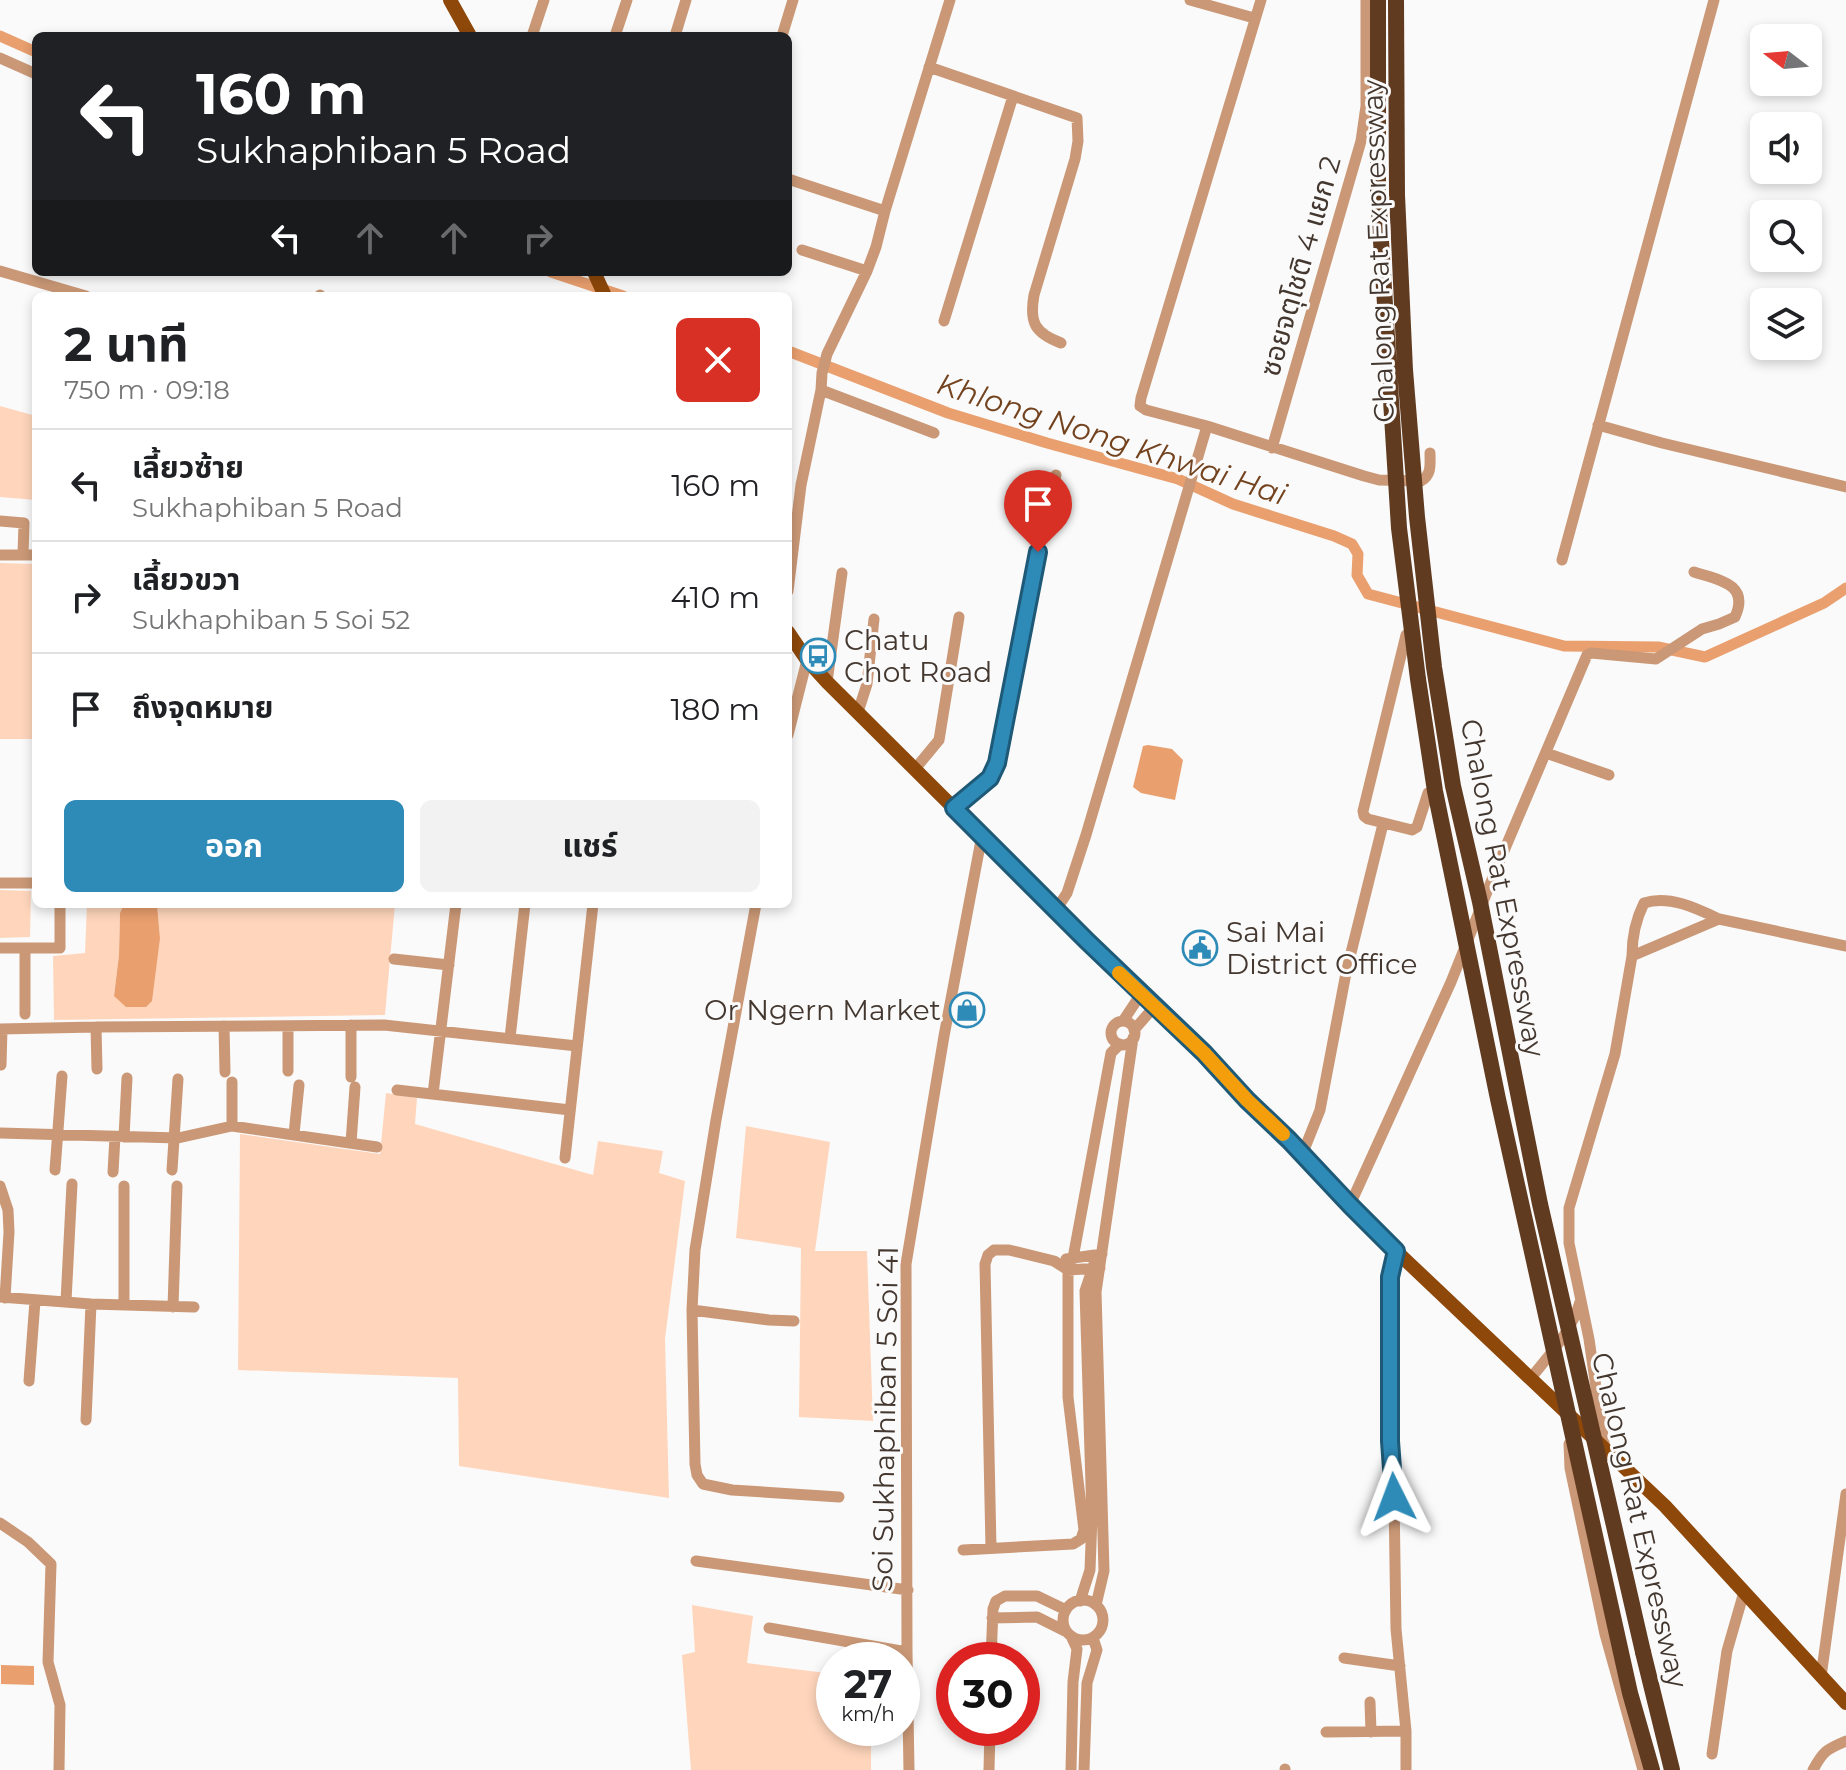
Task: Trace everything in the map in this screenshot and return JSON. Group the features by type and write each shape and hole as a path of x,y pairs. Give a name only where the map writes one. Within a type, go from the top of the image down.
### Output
{"highway":[{"name":"Chalong Rat Expressway","path":"1378,0 1378,193 1399,528 1435,791 1507,1143 1626,1678 1652,1770"},
{"name":"Chalong Rat Expressway","path":"1396,0 1397,195 1405,370 1417,517 1436,682 1453,786 1480,902 1540,1204 1631,1603 1674,1770"}],"main road":[{"path":"450,0 468,32"},
{"path":"792,638 827,682 1204,1053 1396,1251 1665,1506 1846,1703"}],"street":[{"path":"533,32 544,0"},
{"path":"616,32 627,0"},
{"path":"676,32 686,0"},
{"path":"783,32 793,0"},
{"path":"792,558 801,485 827,354 876,247 950,0"},
{"path":"1261,0 1140,406 1379,480 1426,479 1431,467 1430,453"},
{"name":"ซอยจตุโชติ 4 แยก 2","path":"1272,448 1361,141 1366,106 1366,0"},
{"path":"1562,560 1714,0"},
{"path":"1196,1 1254,18"},
{"path":"0,58 32,72"},
{"path":"929,67 1077,118 1075,159 1031,312 1039,332 1061,343"},
{"path":"944,321 1013,96"},
{"path":"792,180 885,211"},
{"path":"802,250 867,271"},
{"path":"0,271 72,292"},
{"path":"821,390 934,433"},
{"path":"1598,425 1846,487"},
{"path":"1056,910 1067,893 1086,835 1207,426"},
{"path":"954,808 990,778 997,763 1056,475"},
{"path":"0,521 24,523 23,554"},
{"path":"0,555 32,555"},
{"path":"1350,1205 1451,982 1587,655 1656,659 1702,629 1735,617 1739,596 1735,589 1723,581 1694,572"},
{"path":"827,682 842,573"},
{"path":"915,769 939,740 959,617"},
{"path":"858,712 867,684 874,619"},
{"path":"1406,635 1364,816 1412,830 1417,827 1428,793"},
{"path":"792,717 807,660"},
{"path":"1546,753 1609,775"},
{"path":"1302,1155 1320,1110 1346,973 1383,824"},
{"name":"Soi Sukhaphiban 5 Soi 41","path":"907,1642 906,1264 982,835"},
{"path":"0,883 32,883"},
{"path":"1605,1450 1589,1339 1569,1243 1569,1208 1615,1054 1636,918 1644,903 1653,900 1689,905 1719,919 1846,946"},
{"path":"0,948 60,948 60,908"},
{"path":"433,1094 456,908"},
{"path":"510,1038 525,908"},
{"path":"565,1158 593,908"},
{"path":"755,908 697,1235 692,1310 695,1464 703,1484 732,1490 839,1497"},
{"path":"1632,956 1719,919"},
{"path":"25,948 25,1014"},
{"path":"394,959 449,965"},
{"path":"1123,1021 1141,994"},
{"path":"963,1550 1073,1544 1081,1539 1084,1530 1068,1397 1068,1270 1073,1258 1111,1053 1120,1044 1128,1043 1154,1007"},
{"path":"1096,1605 1104,1571 1097,1268 1107,1224 1133,1034 1130,1024 1123,1021 1116,1023 1111,1033 1120,1044"},
{"path":"351,1025 351,1143"},
{"path":"1,1065 1,1029 384,1025 577,1046"},
{"path":"224,1026 232,1126"},
{"path":"288,1026 288,1071"},
{"path":"96,1027 97,1069"},
{"path":"55,1170 62,1076"},
{"path":"113,1172 127,1078"},
{"path":"172,1170 178,1079"},
{"path":"294,1134 299,1085"},
{"path":"397,1090 570,1110"},
{"path":"0,1133 174,1138 232,1126 377,1147"},
{"path":"66,1301 72,1184"},
{"path":"0,1186 8,1210 9,1232 2,1297 194,1307"},
{"path":"124,1186 124,1305"},
{"path":"173,1307 177,1186"},
{"path":"991,1548 985,1264 988,1255 994,1250 1009,1250 1054,1261 1068,1270 1097,1268"},
{"path":"1396,1251 1390,1277 1389,1364 1396,1629 1406,1731 1406,1770"},
{"path":"1054,1261 1099,1254"},
{"path":"1080,1601 1090,1570 1092,1517 1085,1291 1097,1268"},
{"path":"29,1381 35,1301"},
{"path":"1531,1378 1566,1332 1581,1302"},
{"path":"86,1420 91,1304"},
{"path":"692,1310 794,1321"},
{"path":"1576,1423 1570,1438 1570,1468 1605,1634 1643,1770"},
{"path":"1821,1677 1846,1494"},
{"path":"0,1523 28,1542 51,1564 48,1662 60,1705 59,1770"},
{"path":"696,1561 908,1590"},
{"path":"1712,1754 1727,1651 1744,1592"},
{"path":"991,1642 993,1609 996,1601 1005,1596 1037,1596 1066,1610"},
{"path":"992,1618 1037,1617 1069,1634 1081,1640 1093,1638 1100,1631 1102,1614 1096,1605 1085,1601 1066,1610 1064,1621 1069,1634 1077,1649 1071,1770"},
{"path":"769,1628 850,1642"},
{"path":"1084,1770 1087,1683 1097,1650 1093,1638"},
{"path":"1344,1658 1400,1666"},
{"path":"1073,1682 1087,1683"},
{"path":"1370,1702 1371,1732"},
{"path":"1071,1731 1086,1731"},
{"path":"1326,1732 1406,1731"},
{"path":"1813,1770 1826,1749 1846,1741"},
{"name":"Soi Sukhaphiban 5 Soi 41","path":"909,1746 909,1770"},
{"path":"989,1770 990,1746"}],"shaded area":[{"path":"0,406 32,415 32,500 0,497"},
{"path":"0,563 32,564 32,739 0,739"},
{"path":"1143,746 1172,749 1183,760 1175,800 1141,793 1133,787"},
{"path":"0,890 31,891 30,937 0,938"},
{"path":"87,908 122,908 114,996 160,938 157,908 395,908 385,1015 54,1020 53,956 85,953"},
{"path":"122,908 157,908 160,938 152,1001 146,1007 126,1007 114,996"},
{"path":"386,1093 417,1098 415,1124 593,1175 598,1141 663,1151 659,1173 685,1181 665,1339 669,1498 459,1466 458,1378 238,1370 240,1134 380,1154"},
{"path":"746,1126 830,1142 815,1251 867,1251 873,1421 799,1417 801,1248 736,1238"},
{"path":"692,1605 753,1616 747,1663 816,1672 816,1746 871,1746 871,1770 691,1770 682,1655 695,1652"},
{"path":"1,1665 34,1666 34,1685 1,1684"}],"waterway":[{"name":"Khlong Nong Khwai Hai","path":"0,36 32,50"},
{"name":"Khlong Nong Khwai Hai","path":"563,276 611,292"},
{"name":"Khlong Nong Khwai Hai","path":"792,353 948,413 1178,479 1233,504 1334,536 1352,544 1358,554 1357,575 1368,594 1564,646 1658,647 1705,657 1824,603 1846,588"}],"slow traffic":[{"path":"1119,973 1204,1053 1283,1134"}],"place":[{"name":"Chatu Chot Road","path":"818,656"},
{"name":"Sai Mai District Office","path":"1200,948"},
{"name":"Or Ngern Market","path":"967,1010"}],"route":[{"path":"1038,552 997,763 990,778 954,808 1204,1053 1396,1251 1390,1277 1389,1348 1394,1497"}]}
